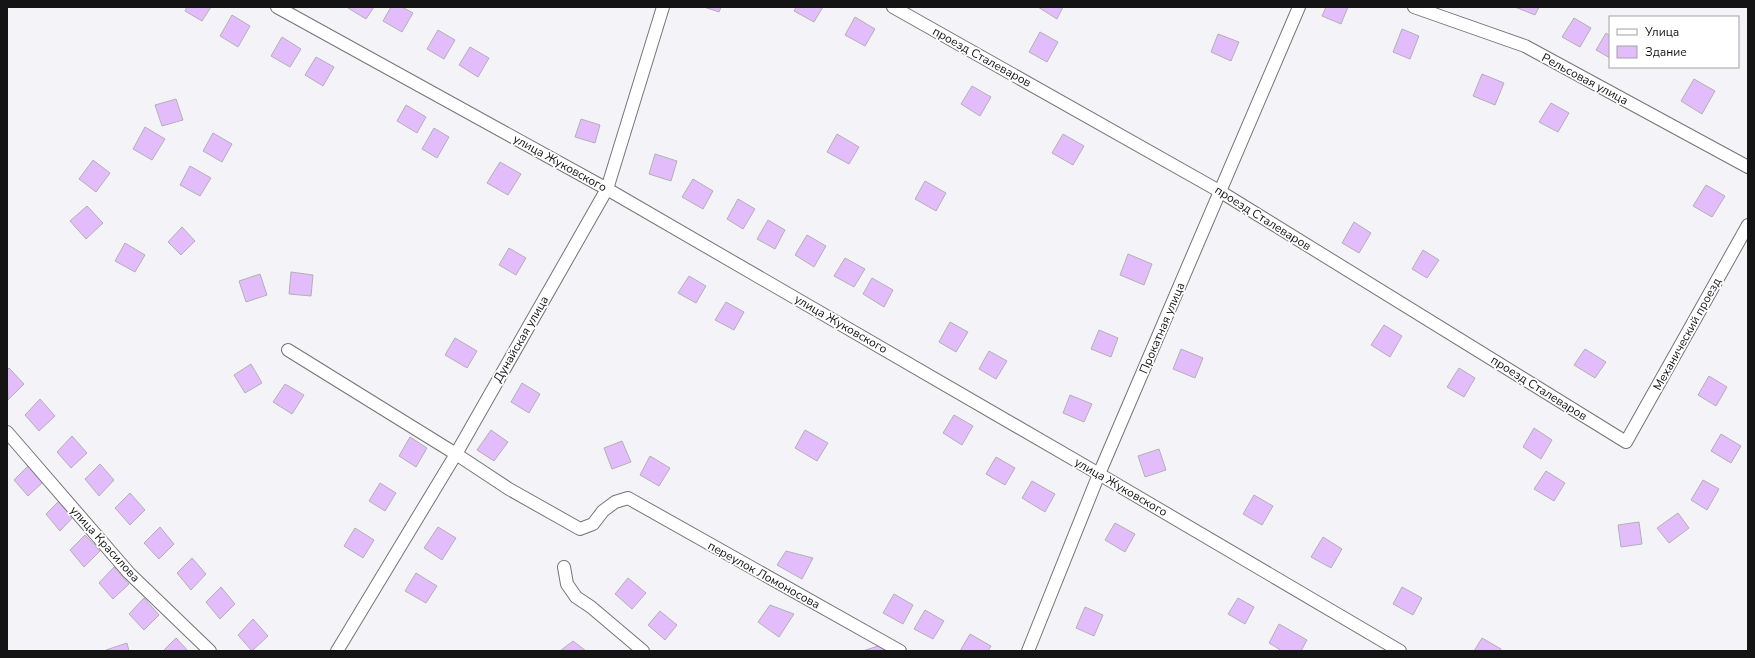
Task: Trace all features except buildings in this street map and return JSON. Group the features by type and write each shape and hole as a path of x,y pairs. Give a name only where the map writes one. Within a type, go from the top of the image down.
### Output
{"street":[{"name":"улица Жуковского","path":"277,7 606,189 1099,474 1400,651"},
{"name":"Дунайская улица","path":"337,651 456,454 606,189 663,7"},
{"name":"проезд Сталеваров","path":"893,7 1221,192 1626,442"},
{"name":"Прокатная улица","path":"1028,651 1099,474 1299,7"},
{"name":"Рельсовая улица","path":"1414,7 1525,46 1748,167"},
{"name":"Механический проезд","path":"1626,442 1748,225"},
{"path":"288,350 456,454"},
{"name":"улица Красилова","path":"7,432 129,573 210,651"},
{"name":"переулок Ломоносова","path":"456,454 509,489 580,529 593,524 603,511 615,502 628,498 900,651"},
{"path":"564,567 567,584 576,597 591,607 643,651"}]}
